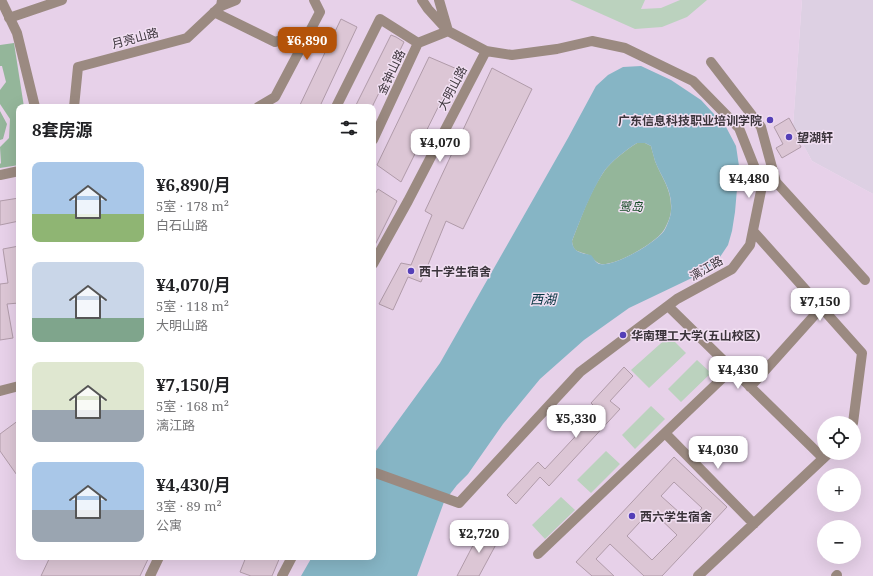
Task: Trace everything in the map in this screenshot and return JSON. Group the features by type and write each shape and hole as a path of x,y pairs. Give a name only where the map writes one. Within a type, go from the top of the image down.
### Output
{"street":[{"path":"1,0 18,34 34,104"},
{"path":"9,18 62,0"},
{"path":"219,6 236,0"},
{"path":"263,104 275,97 320,12 314,0"},
{"name":"漓江路","path":"376,473 454,501 580,372 677,299 732,269 750,245 754,232 762,186 739,128 693,81 625,48 592,41 557,49 512,55 486,51 448,31 422,0"},
{"path":"439,0 448,31"},
{"path":"219,6 275,42 296,35 303,44"},
{"name":"月亮山路","path":"74,104 78,67 188,38 219,6"},
{"path":"338,104 380,19 418,43"},
{"name":"金钟山路","path":"376,134 418,43 448,31"},
{"name":"大明山路","path":"376,259 408,202 486,51"},
{"path":"711,62 761,127 776,182 865,280"},
{"path":"0,175 16,172"},
{"path":"754,232 862,353 854,416"},
{"path":"668,306 750,387 817,448"},
{"path":"750,387 822,308"},
{"path":"538,554 732,369"},
{"path":"0,391 16,387"},
{"path":"666,432 754,524"},
{"path":"698,576 822,460"},
{"path":"150,576 158,560"},
{"path":"282,576 290,560"}],"shaded area":[{"name":"华南理工大学(五山校区)","path":"0,0 802,0 793,126 812,161 873,194 873,576 0,576"},
{"path":"802,0 873,0 873,194 812,161 793,126"}],"green space":[{"path":"570,0 645,0 641,9 661,8 680,0 707,0 687,17 662,27 635,29"},
{"path":"14,43 24,104 16,104 16,165 0,168 0,147 9,138 10,119 0,104 0,90 6,82 2,66 0,66 0,45"},
{"path":"0,111 7,124 3,139 0,140"},
{"name":"鹭岛","path":"637,143 645,143 651,146 655,161 670,196 670,218 660,235 645,247 625,258 608,264 601,264 588,255 576,250 573,247 572,241 589,198 603,173 623,153"},
{"path":"669,336 686,353 649,388 631,370"},
{"path":"697,360 711,373 681,402 668,389"},
{"path":"651,406 665,419 635,449 622,435"},
{"path":"606,451 620,464 591,493 577,480"},
{"path":"561,497 575,510 545,539 532,525"}],"water":[{"name":"西湖","path":"641,66 671,80 701,100 726,127 736,146 739,166 735,212 728,245 720,257 712,265 696,276 629,308 584,340 540,379 503,424 468,474 444,502 417,576 301,576 310,560 376,560 376,451 440,363 596,86 608,75 623,67","holes":["637,143 645,143 651,146 655,161 669,191 671,204 669,221 664,231 644,248 615,262 600,264 596,262 591,255 581,253 574,248 572,241 582,215 598,181 606,169 618,156"]}],"building":[{"path":"341,19 357,27 321,104 300,104"},
{"path":"391,35 404,42 373,104 356,104"},
{"path":"429,57 457,69 401,182 377,165"},
{"path":"492,68 532,89 463,229 446,221 421,282 408,277 393,310 379,304 401,263 411,265 432,215 425,211"},
{"name":"望湖轩","path":"789,118 799,136 796,138 801,147 782,158 776,148 783,144 774,127"},
{"path":"378,189 397,201 376,243 376,193"},
{"path":"16,198 16,222 0,225 0,201"},
{"path":"16,247 16,303 7,304 13,338 0,340 0,284 8,283 3,249"},
{"path":"624,367 633,376 610,401 620,409 549,486 540,477 516,504 507,495 538,462 545,469 599,411 591,403"},
{"path":"16,422 16,474 0,451 0,434"},
{"name":"西六学生宿舍","path":"674,457 727,507 662,576 644,576 610,544 596,559 614,576 592,576 576,562","holes":["674,482 702,508 690,522 661,496","651,510 677,535 652,560 627,536"]},
{"path":"482,528 500,537 479,576 457,576"},
{"path":"49,560 148,560 140,576 41,576"},
{"path":"245,560 279,560 272,576 251,576 240,572"}],"place":[{"name":"广东信息科技职业培训学院","path":"770,120"},
{"name":"望湖轩","path":"789,137"},
{"name":"西十学生宿舍","path":"411,271"},
{"name":"华南理工大学(五山校区)","path":"623,335"},
{"name":"西六学生宿舍","path":"632,516"}]}
